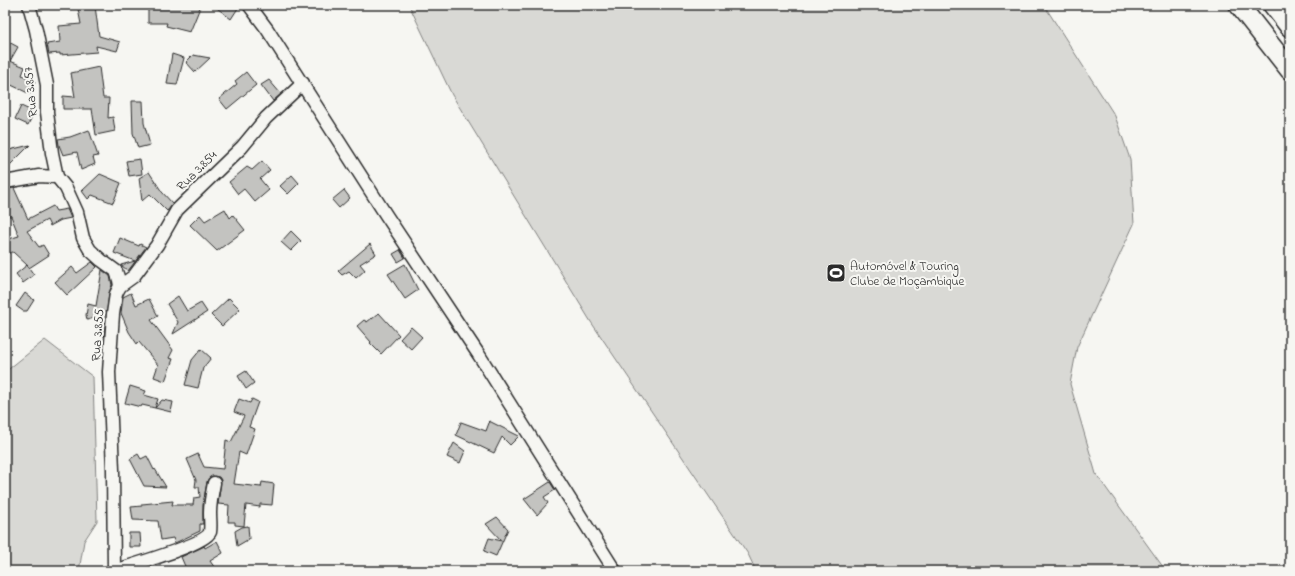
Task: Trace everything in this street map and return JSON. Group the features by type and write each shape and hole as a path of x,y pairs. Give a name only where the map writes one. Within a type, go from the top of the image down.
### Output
{"main road":[{"path":"1239,5 1290,70"},
{"path":"1273,5 1290,27"}],"street":[{"name":"Rua 3.857","path":"29,5 36,30 47,85 47,112 51,146 57,177"},
{"path":"249,5 303,83 386,215 479,355 615,571"},
{"name":"Rua 3.854","path":"120,286 134,276 157,245 177,210 242,147 266,118 303,83"},
{"path":"5,182 40,176 57,177 66,188 77,212 83,238 90,250 116,271 120,286"},
{"name":"Rua 3.855","path":"114,571 113,470 109,372 113,314 116,294 120,286"},
{"path":"114,571 172,552 208,535 210,530 210,506 214,483"}],"shaded area":[{"name":"Automóvel & Touring Clube de Moçambique","path":"409,5 1044,5 1115,116 1130,159 1134,224 1077,347 1070,384 1096,474 1166,571 756,571 748,554 591,322 452,95"},
{"path":"45,340 93,377 97,521 84,541 79,571 5,571 5,372"}],"building":[{"path":"148,5 201,5 190,32 166,26 167,23 148,23"},
{"path":"213,5 240,5 231,19"},
{"path":"95,6 99,36 120,42 117,51 96,46 97,52 60,55 60,53 49,54 47,44 60,42 59,26 81,24 78,9"},
{"path":"5,40 18,47 10,61 25,67 22,75 35,81 30,94 5,82"},
{"path":"172,54 184,58 177,85 167,84"},
{"path":"193,55 210,58 195,72 186,62"},
{"path":"99,67 103,98 109,98 108,118 113,117 115,131 96,135 92,109 63,109 63,96 75,97 71,73"},
{"path":"246,72 256,85 227,109 219,99 237,84 235,81"},
{"path":"269,80 281,94 273,101 261,85"},
{"path":"132,101 143,101 144,123 150,145 138,148 133,133"},
{"path":"21,106 34,112 28,125 15,119"},
{"path":"89,130 98,156 93,157 95,164 81,170 77,152 63,155 58,139 70,137"},
{"path":"30,145 5,170 5,151"},
{"path":"140,159 142,174 129,176 126,161"},
{"path":"262,161 270,170 260,179 269,190 255,202 244,189 238,194 229,182 247,167 252,170"},
{"path":"149,172 162,192 173,204 167,211 150,194 142,201 139,178"},
{"path":"100,174 121,183 113,203 92,195 88,199 82,191"},
{"path":"292,175 299,183 288,194 280,186"},
{"path":"14,188 28,219 53,206 56,211 67,209 71,218 61,220 50,226 47,220 27,231 39,247 43,245 49,255 29,268 34,275 23,283 16,274 27,265 13,252 5,254 5,240 19,236 11,216 5,216 5,189"},
{"path":"344,190 350,198 339,208 332,200"},
{"path":"225,209 230,218 233,215 245,230 217,251 190,225 200,215 205,221"},
{"path":"291,231 301,241 291,251 281,242"},
{"path":"120,238 139,246 140,244 146,247 128,271 121,265 135,261 114,253"},
{"path":"370,244 376,254 360,264 365,270 356,278 349,271 342,275 338,271"},
{"path":"400,250 405,258 398,262 393,254"},
{"path":"92,262 97,267 67,295 55,282 72,267 77,273"},
{"path":"405,264 418,290 405,299 388,274"},
{"path":"102,270 110,276 112,285 109,293 104,336 98,334 101,316 87,320 86,315 88,304 96,306"},
{"path":"25,293 34,300 27,311 23,311 16,306"},
{"path":"131,293 136,305 149,299 158,316 151,320 173,350 169,358 173,359 165,381 154,377 158,365 139,342 137,344 129,332 121,313 123,297"},
{"path":"178,296 187,311 201,303 207,312 173,334 178,322 167,304"},
{"path":"229,298 240,309 222,326 211,315"},
{"path":"379,313 399,335 381,354 357,326 364,320 367,322"},
{"path":"411,327 422,337 411,349 400,339"},
{"path":"201,349 211,358 203,368 198,388 185,385 192,360"},
{"path":"246,371 254,383 246,389 238,376"},
{"path":"130,386 146,391 144,395 158,399 155,408 142,405 141,407 125,403"},
{"path":"239,399 250,403 252,399 258,402 249,427 255,429 246,455 239,452 234,484 261,487 262,482 274,484 272,505 260,504 260,507 246,505 244,526 235,525 235,522 228,522 229,505 218,504 221,480 219,477 212,476 207,482 203,505 203,524 200,524 200,531 175,543 173,538 161,540 158,521 133,520 131,507 142,506 142,504 173,501 172,505 193,505 194,498 200,497 199,487 195,487 196,480 187,459 198,454 204,467 223,469 226,440 231,442 244,416 234,412"},
{"path":"162,400 173,402 171,412 155,408"},
{"path":"489,421 519,436 510,445 502,437 494,453 456,435 461,422 486,431"},
{"path":"454,443 465,451 460,463 447,457"},
{"path":"138,454 141,459 147,456 154,470 155,469 166,487 144,486 130,459"},
{"path":"550,482 555,490 544,497 548,503 537,515 524,499"},
{"path":"497,517 508,529 496,556 484,551 489,538 502,541 486,524"},
{"path":"248,526 249,539 237,546 235,531 242,527"},
{"path":"129,533 140,533 141,547 129,547"},
{"path":"217,541 223,553 210,561 217,571 187,571 181,557 204,546 205,548"}],"place":[{"name":"Automóvel & Touring Clube de Moçambique","path":"836,273"}]}
